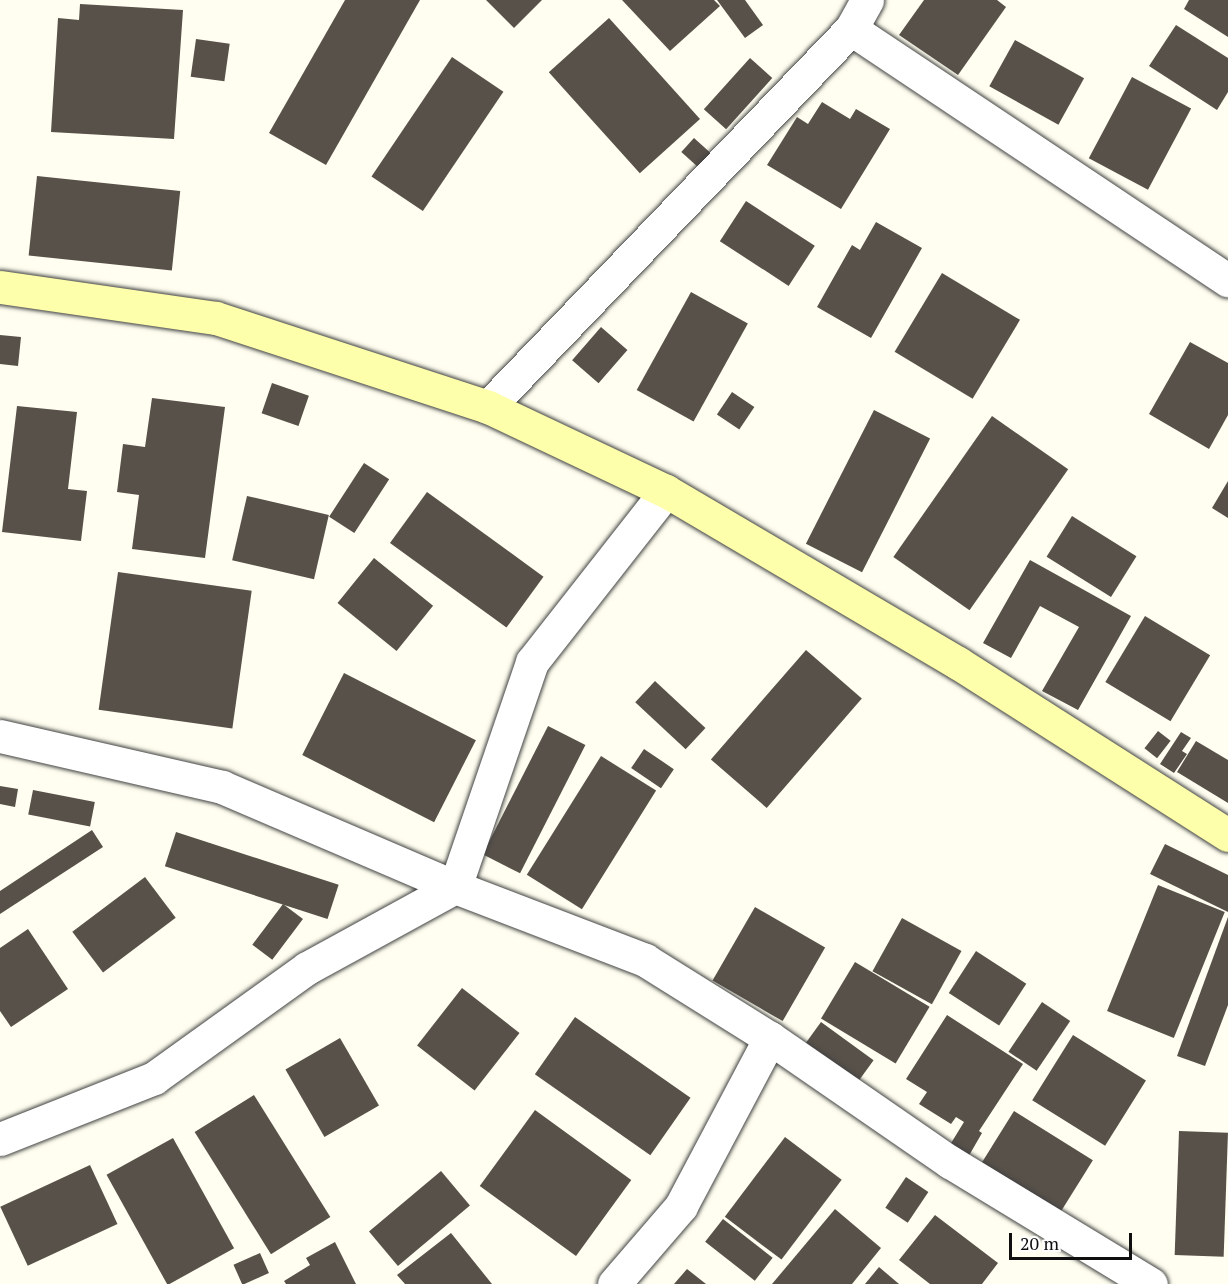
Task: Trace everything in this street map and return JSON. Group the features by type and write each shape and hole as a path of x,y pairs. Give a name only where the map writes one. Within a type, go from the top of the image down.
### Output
{"street":[{"path":"488,407 851,29 867,0"},
{"path":"851,29 1228,280"},
{"path":"0,287 216,318 488,407 666,491 958,663 1228,835"},
{"path":"0,1139 154,1078 307,968 454,887 532,662 666,491"},
{"path":"0,736 222,787 454,887 645,960 770,1038 950,1162 1151,1284"},
{"path":"614,1284 681,1206 770,1038"}],"building":[{"path":"345,0 420,0 326,165 269,133"},
{"path":"486,0 542,0 514,28"},
{"path":"622,0 714,0 720,6 670,51"},
{"path":"717,0 745,0 763,25 745,38"},
{"path":"924,0 997,0 1006,7 958,75 899,35"},
{"path":"1189,0 1228,0 1228,37 1184,9"},
{"path":"80,4 183,10 174,139 51,132 58,18 79,20"},
{"path":"609,18 700,119 640,173 549,72"},
{"path":"1176,25 1228,58 1228,92 1217,110 1149,66"},
{"path":"196,39 230,44 224,81 191,77"},
{"path":"1015,40 1084,78 1058,125 989,86"},
{"path":"452,57 503,92 423,211 371,176"},
{"path":"750,58 772,78 726,129 704,109"},
{"path":"1132,77 1191,108 1148,190 1089,158"},
{"path":"822,102 850,119 856,109 890,129 841,209 767,165 797,117 808,124"},
{"path":"694,138 715,157 702,171 681,152"},
{"path":"37,176 180,191 172,271 29,256"},
{"path":"746,201 815,246 789,286 720,241"},
{"path":"876,222 922,248 871,338 817,307 852,245 860,250"},
{"path":"942,273 1020,320 973,399 895,352"},
{"path":"691,292 748,324 694,421 637,390"},
{"path":"601,327 627,350 599,383 572,360"},
{"path":"0,335 21,337 18,366 0,364"},
{"path":"1190,342 1228,363 1228,415 1209,449 1149,414"},
{"path":"272,383 309,396 298,426 262,413"},
{"path":"732,392 754,407 739,429 717,414"},
{"path":"152,398 225,407 205,558 132,549 139,495 117,492 123,444 145,447"},
{"path":"17,406 77,412 68,489 87,491 81,541 2,532"},
{"path":"874,410 930,439 862,572 806,544"},
{"path":"992,416 1068,469 970,610 893,557"},
{"path":"364,463 389,479 354,533 329,517"},
{"path":"1228,481 1228,518 1212,508"},
{"path":"427,492 543,577 506,628 390,543"},
{"path":"247,496 329,515 314,579 232,560"},
{"path":"1072,516 1136,556 1111,597 1047,557"},
{"path":"374,558 433,606 397,651 337,603"},
{"path":"1030,560 1131,616 1078,710 1042,691 1079,627 1040,606 1011,658 983,643"},
{"path":"118,572 252,591 232,728 99,710"},
{"path":"1145,616 1210,655 1170,721 1105,682"},
{"path":"806,650 862,699 767,808 711,759"},
{"path":"344,673 476,740 434,822 302,755"},
{"path":"655,681 705,728 686,749 635,702"},
{"path":"548,726 585,745 520,873 483,854"},
{"path":"1158,731 1171,741 1157,758 1144,748"},
{"path":"1181,732 1191,738 1182,751 1187,754 1174,773 1160,764"},
{"path":"1196,741 1228,760 1228,803 1177,772"},
{"path":"644,749 674,769 661,788 631,768"},
{"path":"601,756 656,790 582,909 527,875"},
{"path":"0,786 18,789 15,807 0,804"},
{"path":"33,790 95,802 90,827 28,815"},
{"path":"92,830 103,847 0,914 0,891"},
{"path":"176,832 339,885 328,919 165,866"},
{"path":"1165,844 1228,875 1228,912 1150,874"},
{"path":"145,877 176,918 103,972 72,932"},
{"path":"1158,885 1225,912 1174,1038 1107,1011"},
{"path":"283,904 303,919 272,960 252,945"},
{"path":"755,907 825,948 783,1021 712,981"},
{"path":"1228,917 1228,1005 1205,1066 1177,1056"},
{"path":"902,918 961,951 932,1004 872,971"},
{"path":"28,929 68,989 11,1027 0,1011 0,948"},
{"path":"976,951 1026,984 999,1026 949,993"},
{"path":"855,962 930,1007 896,1063 821,1019"},
{"path":"462,988 520,1033 475,1090 417,1046"},
{"path":"1042,1002 1070,1021 1037,1071 1008,1052"},
{"path":"947,1015 1023,1064 979,1131 982,1133 967,1159 948,1148 964,1122 956,1117 951,1124 919,1104 927,1092 906,1079"},
{"path":"575,1017 691,1098 650,1155 535,1074"},
{"path":"821,1022 874,1060 857,1084 804,1045"},
{"path":"1073,1035 1146,1081 1105,1146 1032,1100"},
{"path":"340,1038 379,1106 324,1137 285,1070"},
{"path":"254,1095 330,1217 271,1254 195,1132"},
{"path":"535,1110 631,1180 576,1256 480,1186"},
{"path":"1014,1111 1093,1160 1059,1214 981,1164"},
{"path":"1179,1131 1228,1133 1224,1257 1175,1255"},
{"path":"785,1137 842,1180 782,1260 725,1217"},
{"path":"173,1138 234,1248 167,1284 107,1175"},
{"path":"90,1165 117,1224 28,1266 0,1207"},
{"path":"441,1171 470,1205 398,1266 369,1231"},
{"path":"906,1177 928,1192 908,1223 885,1208"},
{"path":"835,1209 881,1248 852,1284 772,1284"},
{"path":"935,1215 998,1263 982,1284 930,1284 899,1260"},
{"path":"723,1219 773,1258 755,1281 705,1242"},
{"path":"451,1233 492,1284 405,1284 397,1275"},
{"path":"335,1242 356,1284 286,1284 284,1281 310,1265 306,1258"},
{"path":"260,1253 269,1273 242,1284 234,1265"},
{"path":"879,1267 899,1284 865,1284"},
{"path":"687,1269 706,1284 674,1284"}]}
